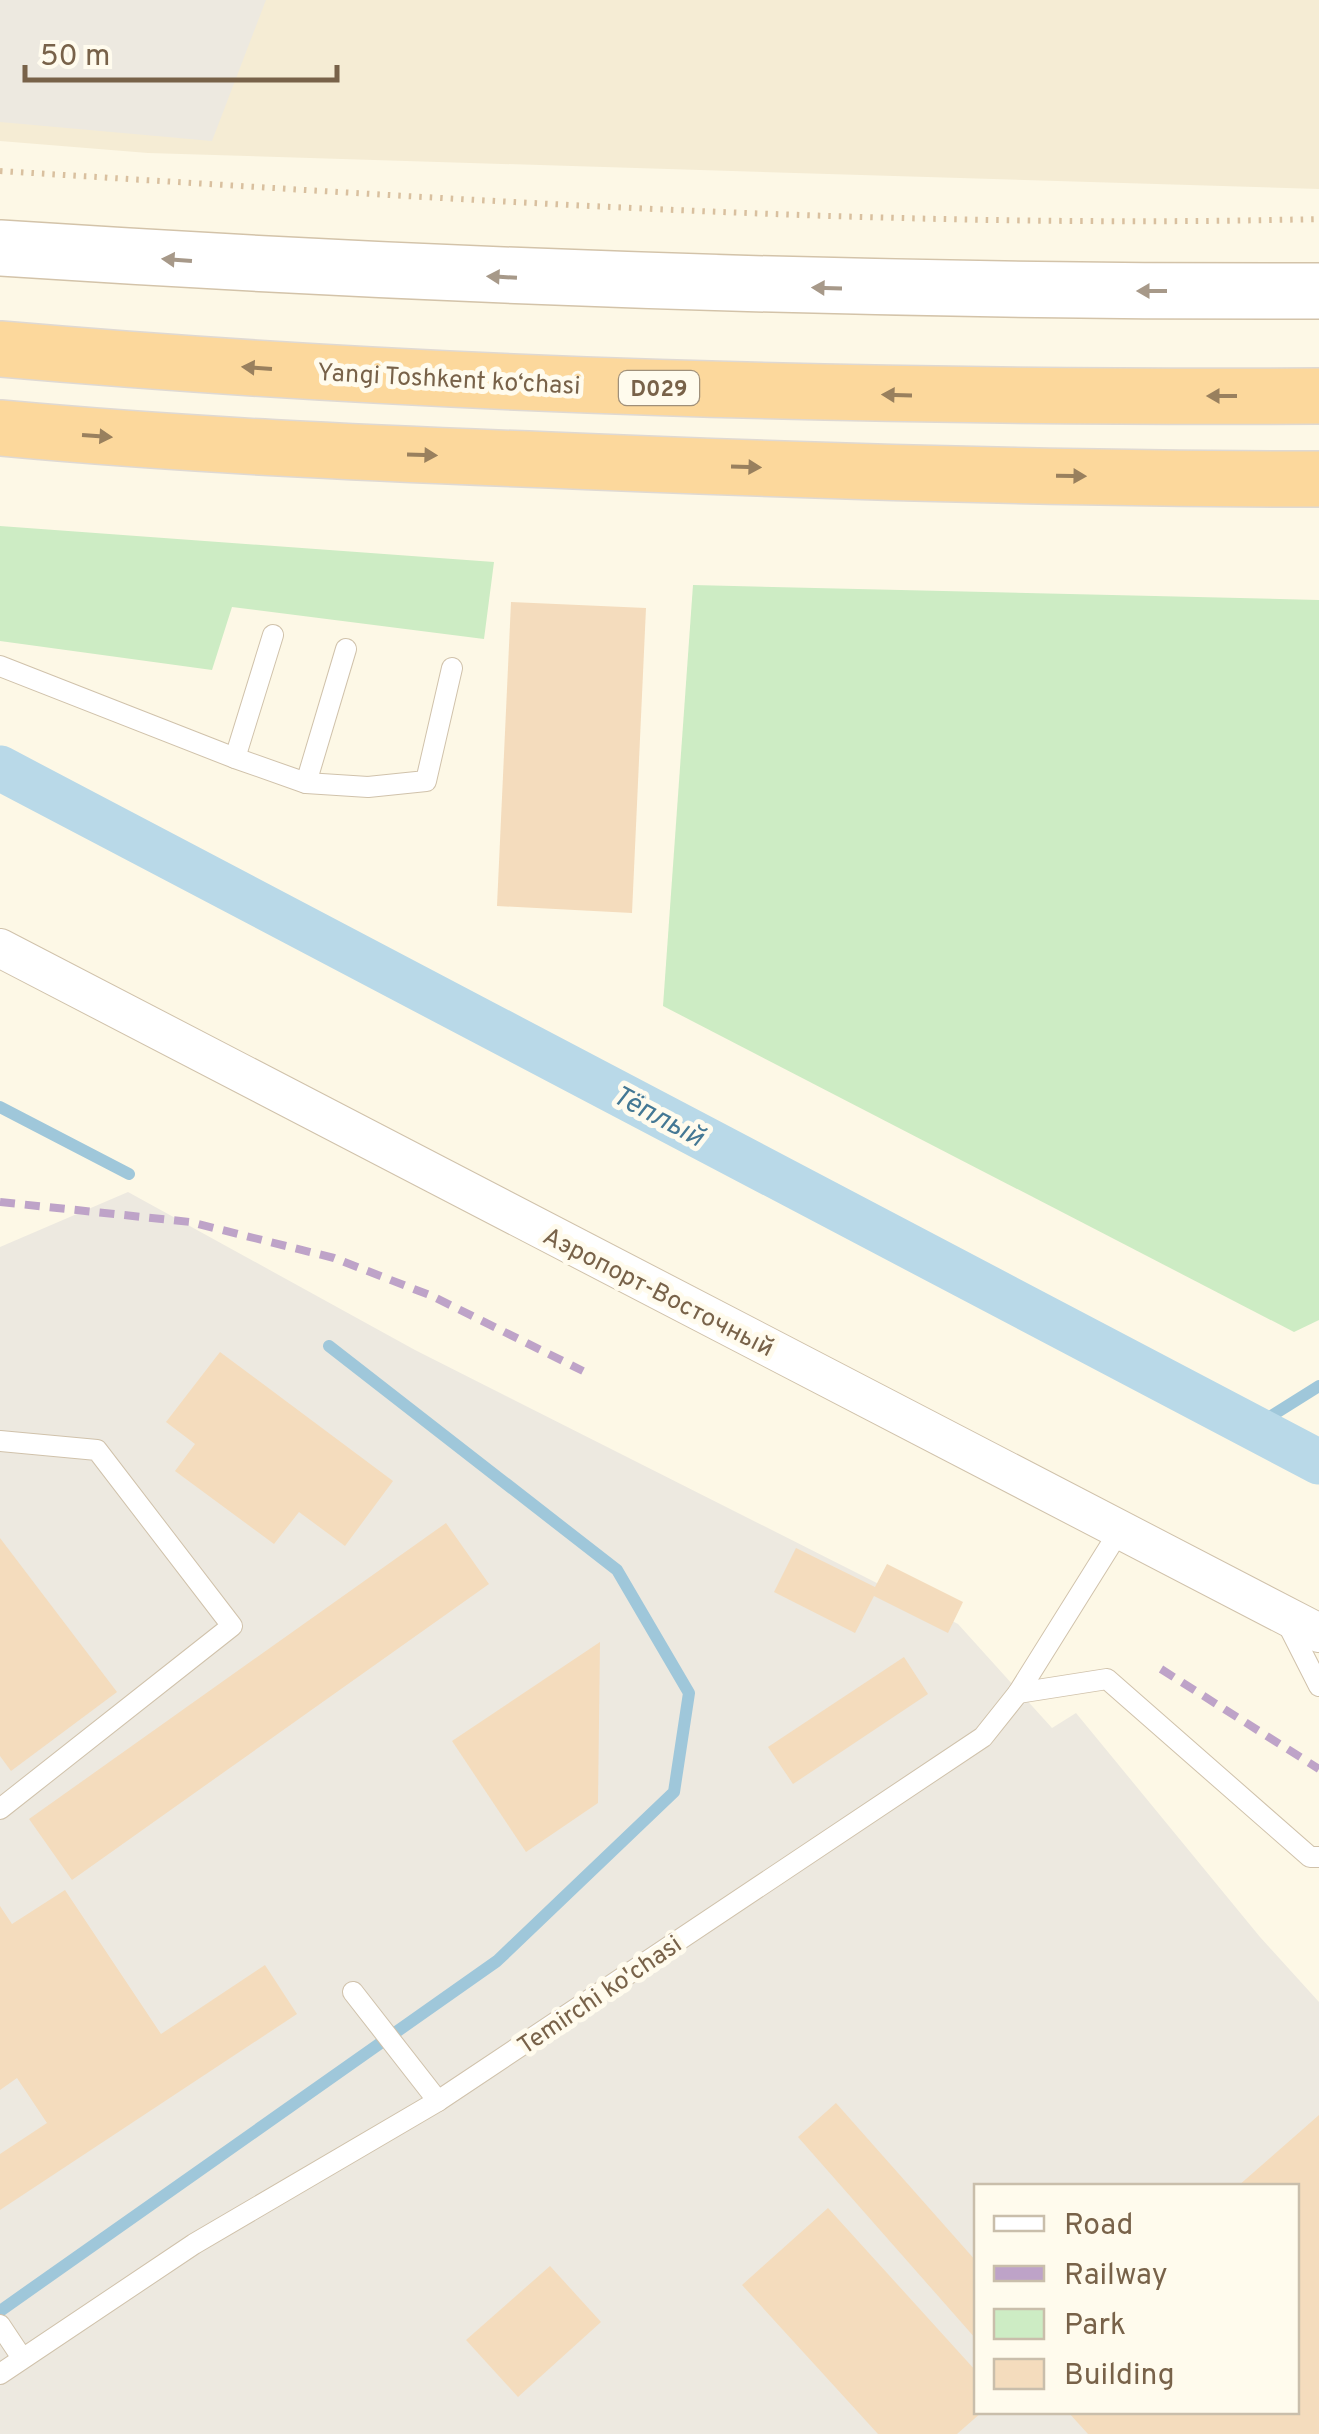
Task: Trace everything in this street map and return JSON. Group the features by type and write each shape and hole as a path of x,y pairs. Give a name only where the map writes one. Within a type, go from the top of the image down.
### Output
{"highway":[{"name":"Yangi Toshkent ko‘chasi","path":"0,350 342,374 632,387 924,396 1319,396"},
{"path":"0,428 342,452 596,462 949,474 1319,479"}],"main road":[{"path":"0,248 290,267 612,281 859,288 1319,291"}],"street":[{"name":"Аэропорт-Восточный","path":"0,948 1319,1634"}],"lane":[{"path":"235,758 274,635"},
{"path":"306,782 346,649"},
{"path":"0,666 306,782 368,787 426,781 452,668"},
{"path":"0,1441 97,1450 232,1626 3,1801"},
{"name":"Temirchi ko'chasi","path":"0,2374 194,2244 438,2100 983,1737 1018,1694 1120,1530"},
{"path":"1282,1614 1319,1686"},
{"path":"1018,1694 1107,1679 1310,1858 1319,1857"},
{"path":"353,1992 438,2100"},
{"path":"0,2325 22,2358"}],"path":[{"path":"0,171 359,194 908,216 1196,222 1319,218"}],"shaded area":[{"path":"0,0 1319,0 1319,189 148,153 0,141"},
{"path":"0,0 266,0 212,141 0,122"},
{"path":"128,1192 415,1350 958,1624 1052,1728 1076,1713 1260,1937 1319,2002 1319,2434 0,2434 0,1247"}],"green space":[{"path":"0,526 494,562 484,639 232,607 212,670 0,641"},
{"path":"693,585 1319,600 1319,1320 1294,1332 663,1006"}],"building":[{"path":"511,602 646,608 632,913 497,906"},
{"path":"220,1352 393,1481 345,1546 299,1512 274,1544 175,1471 195,1444 166,1422"},
{"path":"446,1523 489,1584 72,1880 29,1819"},
{"path":"0,1538 117,1692 11,1771 0,1756"},
{"path":"796,1548 875,1587 887,1564 963,1602 948,1633 874,1596 855,1633 774,1592"},
{"path":"600,1642 598,1803 526,1852 452,1741"},
{"path":"904,1657 928,1694 793,1784 768,1747"},
{"path":"65,1890 161,2034 265,1965 297,2014 0,2210 0,2154 47,2123 17,2078 0,2090 0,1906 12,1924"},
{"path":"836,2103 974,2259 974,2337 798,2137"},
{"path":"1319,2115 1319,2434 1088,2434 1070,2414 1299,2414 1299,2184 1240,2184"},
{"path":"828,2208 974,2369 974,2414 980,2414 957,2434 878,2434 742,2285"},
{"path":"550,2266 601,2322 518,2397 466,2340"}],"waterway":[{"name":"Тёплый","path":"0,768 1319,1462"},
{"path":"0,1107 129,1174"},
{"path":"0,2311 497,1961 674,1792 689,1693 617,1570 329,1346"},
{"path":"1252,1428 1319,1386"}],"railway":[{"path":"0,1202 190,1222 334,1258 432,1296 583,1371"},
{"path":"1161,1669 1319,1769"}]}
